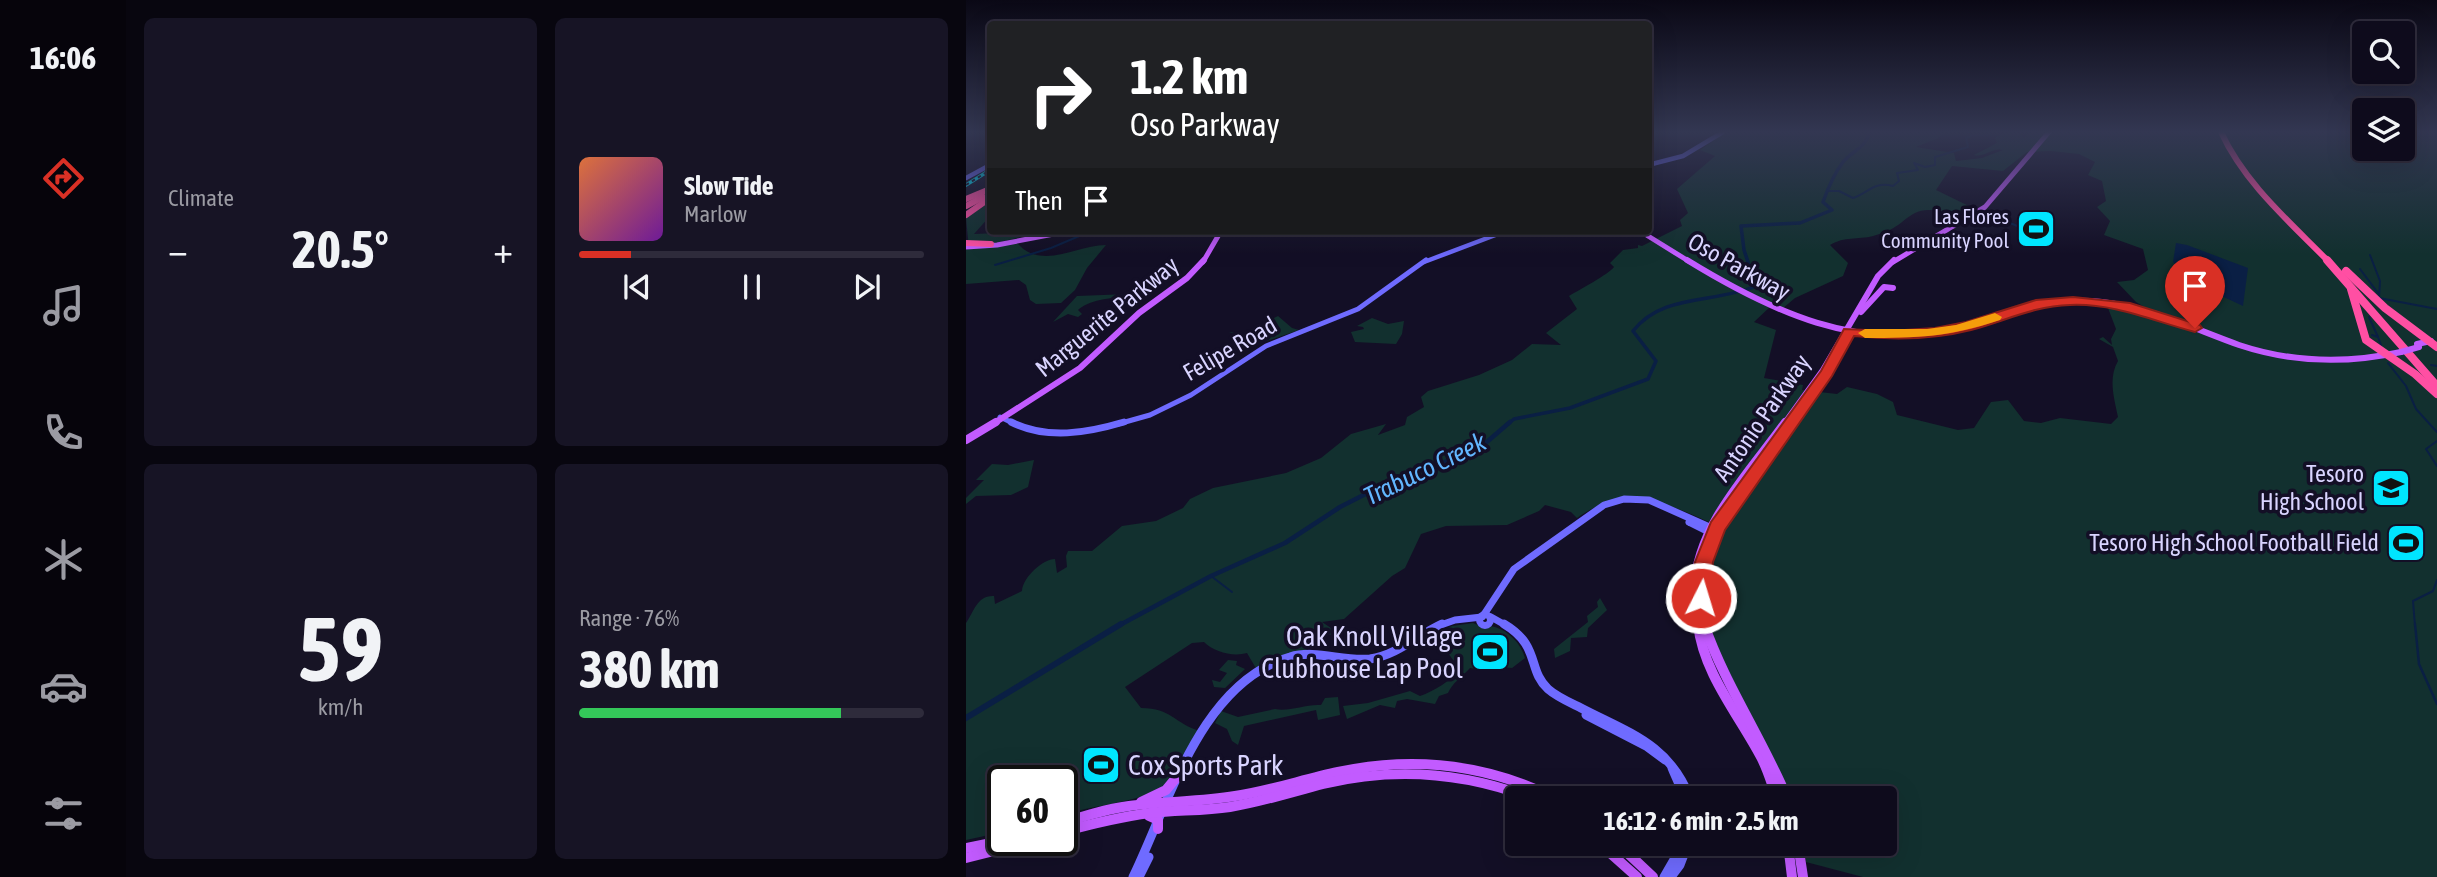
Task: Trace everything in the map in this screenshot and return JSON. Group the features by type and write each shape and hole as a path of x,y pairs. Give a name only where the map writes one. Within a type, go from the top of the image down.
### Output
{"highway":[{"path":"2244,173 2332,266 2437,386"},
{"path":"2249,173 2373,302 2437,377"},
{"path":"966,199 987,195"},
{"path":"966,210 987,196"},
{"path":"968,245 991,244"},
{"path":"2319,245 2396,316 2435,343"},
{"path":"2332,266 2357,302 2364,338 2415,374 2437,394"}],"main road":[{"name":"Antonio Parkway","path":"1772,786 1758,751 1714,675 1699,635 1694,587 1698,561 1712,531 1819,377 1882,271 1905,254 1985,207 2015,173"},
{"name":"Antonio Parkway","path":"1848,328 1887,271 1907,256 1988,209 2018,173"},
{"path":"991,244 1042,235"},
{"path":"968,245 1005,244 1049,235"},
{"name":"Marguerite Parkway","path":"966,438 1078,367 1136,314 1190,273 1206,256 1217,235"},
{"name":"Felipe Road","path":"1001,417 1024,429 1068,433 1116,426 1150,415 1191,395 1266,346 1358,309 1427,260 1495,235"},
{"name":"Oso Parkway","path":"1649,235 1754,299 1793,318 1889,335 1927,334 1969,326 2036,304 2087,301 2151,312 2269,354 2350,362 2435,343"},
{"path":"1861,312 1884,288 1894,288"},
{"name":"Oso Parkway","path":"1754,299 1795,316 1848,328"},
{"path":"1486,619 1517,568 1604,505 1636,499 1653,502 1712,531"},
{"name":"Antonio Parkway","path":"1712,531 1701,578 1707,638 1728,685 1768,752 1782,786"},
{"path":"1078,827 1131,811 1162,794 1181,772 1226,698 1259,670 1285,658 1303,654 1353,660 1379,657 1441,625 1462,618 1486,619 1512,629 1527,644 1538,676 1548,689 1657,750 1681,773 1685,786"},
{"path":"1133,877 1197,749 1222,707 1241,685 1263,669 1307,656 1352,662 1374,660 1404,649 1446,626 1486,619"},
{"path":"1078,819 1237,795 1353,769 1415,763 1452,765 1490,772 1530,786"},
{"path":"1139,877 1181,772"},
{"path":"1168,807 1232,807 1349,778 1403,773 1462,776 1505,788"},
{"path":"1131,811 1157,818 1158,829"},
{"path":"966,848 987,844"},
{"path":"966,858 987,853"},
{"path":"1613,856 1637,877"},
{"path":"1631,856 1653,877"},
{"path":"1664,877 1676,856"},
{"path":"1671,877 1683,856"},
{"path":"1789,856 1792,877"},
{"path":"1800,856 1803,877"}],"green space":[{"path":"1696,173 1947,173 1936,190 1975,209 1960,217 1928,210 1919,212 1887,231 1841,240 1830,245 1848,263 1843,276 1795,298 1782,309 1772,305 1754,322 1776,330 1764,378 1803,385 1802,390 1837,394 1847,387 1877,394 1893,402 1897,415 1958,430 1974,428 1991,402 2008,400 2024,421 2041,423 2060,418 2111,424 2118,417 2113,374 2118,361 2113,347 2099,339 2103,337 2112,345 2111,339 2116,329 2108,308 2156,314 2136,302 2117,282 2134,280 2148,270 2143,249 2104,235 2110,221 2097,207 2106,201 2102,181 2088,175 2089,173 2437,173 2437,877 1863,877 1806,862 1805,856 1897,856 1897,786 1782,786 1704,638 1698,591 1707,548 1718,526 1665,504 1631,499 1596,507 1577,518 1571,512 1545,505 1539,511 1507,525 1446,526 1421,534 1405,568 1392,576 1344,619 1322,622 1334,630 1344,630 1341,639 1322,632 1316,633 1305,652 1257,670 1247,653 1230,654 1218,651 1204,642 1192,643 1125,687 1141,708 1159,710 1200,731 1183,765 1170,783 1150,794 1078,811 1078,765 987,765 987,835 966,840 966,623 980,601 994,596 995,604 1022,591 1026,580 1045,562 1055,559 1057,573 1067,567 1068,551 1092,551 1122,526 1156,521 1183,508 1190,499 1213,488 1286,473 1321,458 1351,434 1386,424 1378,435 1405,425 1407,417 1424,407 1421,397 1428,391 1479,375 1512,360 1532,344 1561,345 1546,333 1577,309 1569,296 1611,270 1614,267 1610,263 1623,250 1638,248 1638,245 1642,246 1682,226 1680,220 1688,213 1677,189"},
{"path":"987,204 987,219 974,234 1030,235 973,248 1017,243 1027,251 1048,256 1106,245 1087,268 1075,290 1061,303 1036,304 1030,300 1026,285 1019,280 966,284 966,250 969,249 966,218"},
{"path":"1140,289 1150,291 1142,298 1099,300 1078,310 1082,314 1078,317 1068,314 1053,322 1077,296 1129,294"},
{"path":"1278,316 1292,328 1299,330 1258,344 1229,332 1242,334"},
{"path":"1372,318 1388,324 1404,321 1402,334 1396,344 1355,342 1351,332 1364,329 1357,326"},
{"path":"1034,460 1028,487 1011,495 976,496 966,504 966,498 984,480 976,480 992,464 1008,465"},
{"path":"1600,598 1607,610 1588,628 1587,637 1571,638 1570,651 1555,658 1554,649 1588,622 1587,616 1598,607"},
{"path":"1473,623 1495,627 1510,635 1525,658 1512,668 1478,665 1476,669 1470,668 1448,693 1439,696 1435,704 1407,699 1397,701 1395,708 1380,705 1347,719 1343,706 1368,703 1410,691 1420,696 1447,681 1459,668 1434,634 1452,626"},
{"path":"1228,660 1237,661 1236,665 1245,669 1225,688 1214,687 1212,680 1220,682 1227,673 1219,670"},
{"path":"1338,697 1340,715 1318,720 1316,710 1244,726 1238,745 1232,741 1227,729 1215,723 1221,711 1238,717 1275,709 1321,705 1325,698"}],"water":[{"path":"2176,243 2248,268 2243,306 2196,284 2173,262"}],"waterway":[{"name":"Trabuco Creek","path":"1508,424 1514,419 1570,408 1648,379 1656,361 1633,331 1659,310 1756,286 1744,250 1741,226 1800,223 1832,210 1823,202 1836,173"},
{"path":"1829,191 1839,191 1853,198 1876,186 1893,186 1899,181 1898,173"},
{"path":"2003,220 2022,228"},
{"path":"995,265 1051,248 1082,235"},
{"path":"2370,255 2380,281 2379,298 2437,309"},
{"path":"2360,269 2378,293"},
{"path":"2369,317 2378,337"},
{"path":"2372,335 2378,337"},
{"path":"2378,337 2381,345"},
{"path":"2388,363 2406,386 2416,409 2437,432"},
{"path":"2431,365 2437,366"},
{"name":"Trabuco Creek","path":"1118,626 1211,576 1285,543 1340,507 1407,473 1442,463 1481,447 1510,422"},
{"path":"2437,441 2426,449 2437,466"},
{"path":"1211,576 1232,592"},
{"path":"2415,626 2413,601 2433,591 2437,580"},
{"name":"Trabuco Creek","path":"966,718 1121,624"},
{"path":"2415,624 2419,664 2437,704"}],"railway":[{"path":"966,185 985,173"}],"slow traffic":[{"path":"1865,333 1927,334 1958,329 1995,317"}],"place":[{"name":"Las Flores Community Pool","path":"2036,229"},
{"name":"Tesoro High School","path":"2391,488"},
{"name":"Tesoro High School Football Field","path":"2406,543"},
{"name":"Oak Knoll Village Clubhouse Lap Pool","path":"1490,652"},
{"name":"Cox Sports Park","path":"1101,765"}],"route":[{"path":"1701,598 1704,562 1717,527 1827,373 1849,332 1889,335 1935,333 1969,326 2036,304 2058,301 2097,302 2130,307 2160,314 2195,328"}]}
